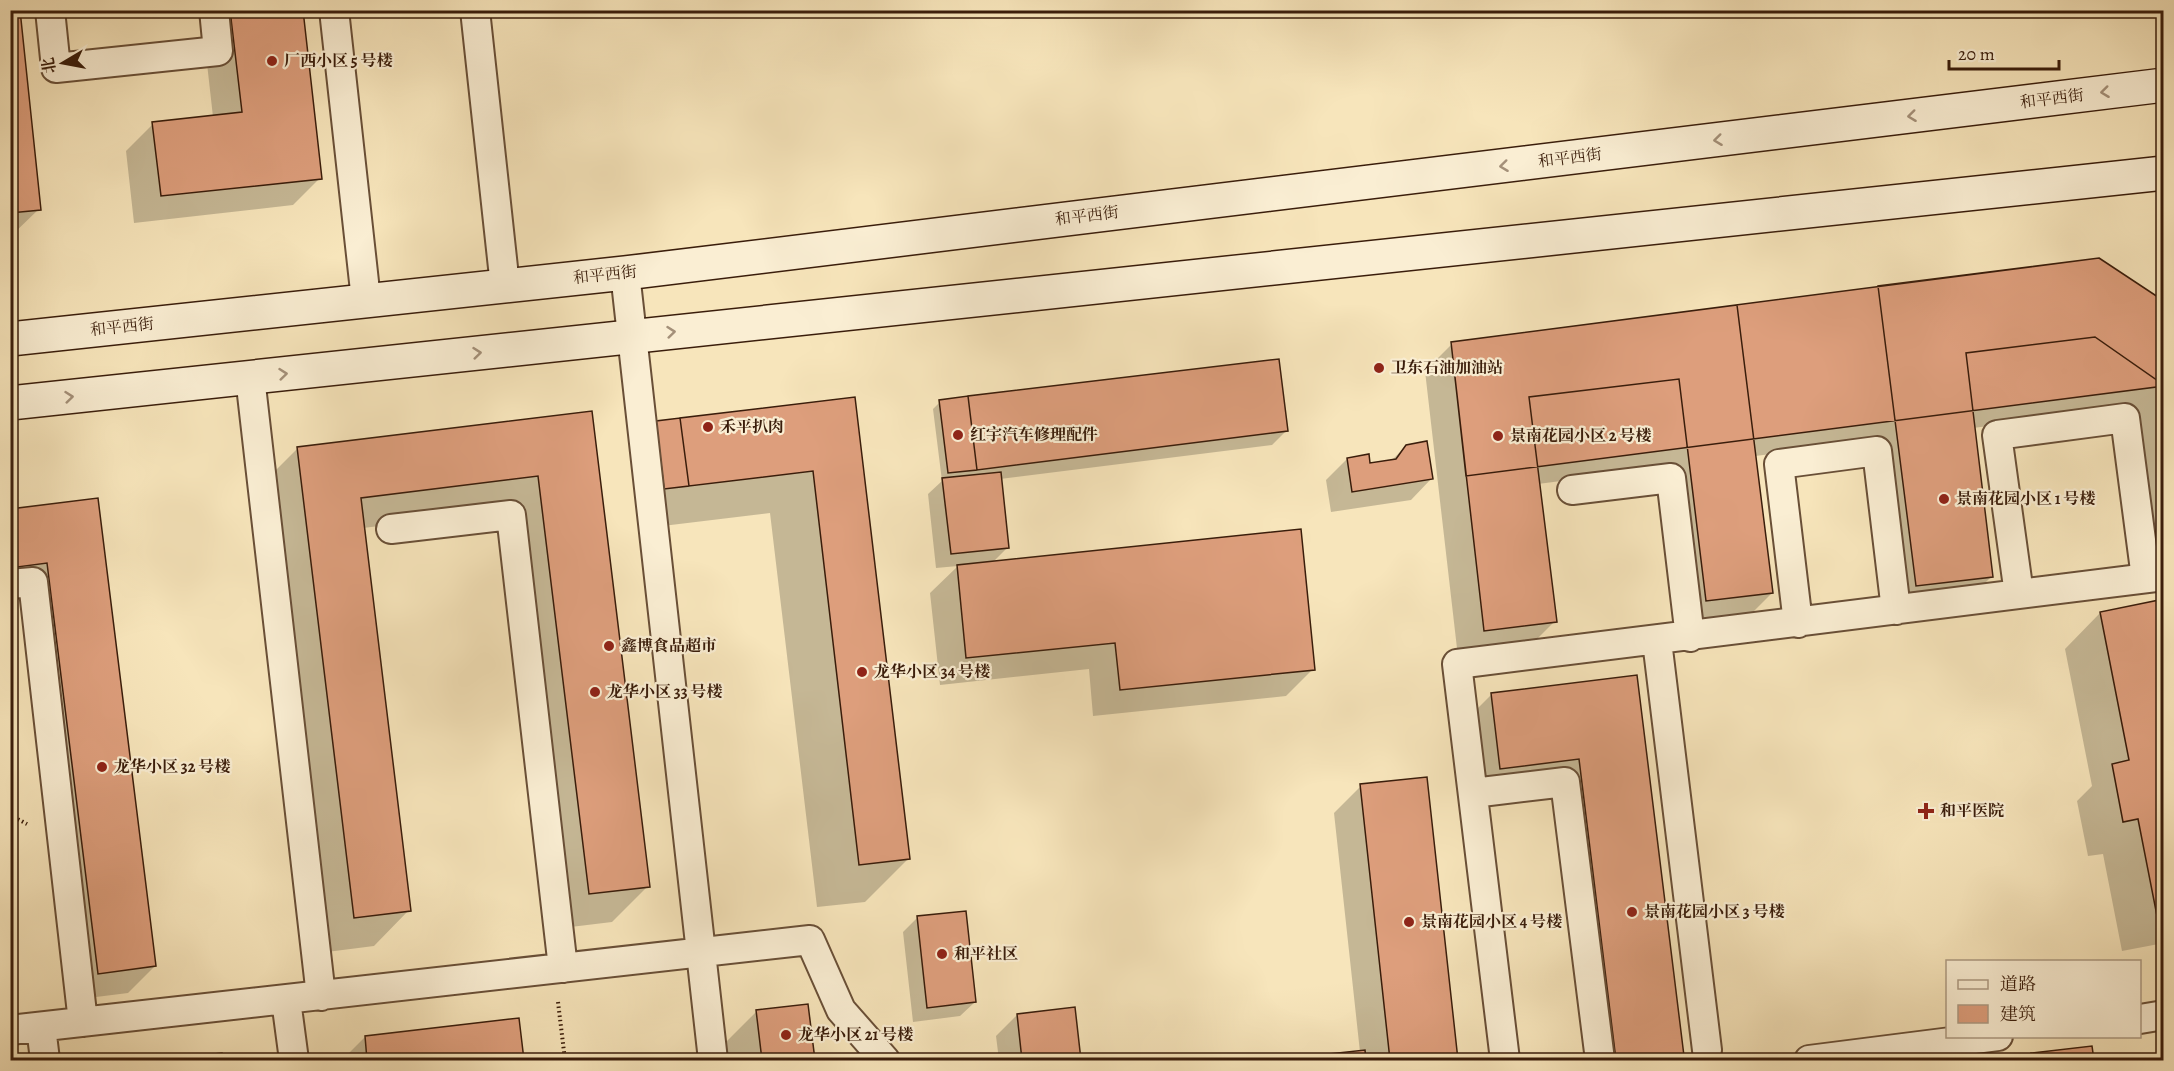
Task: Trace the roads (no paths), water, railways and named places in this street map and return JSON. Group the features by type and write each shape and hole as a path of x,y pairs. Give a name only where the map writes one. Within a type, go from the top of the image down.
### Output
{"main road":[{"name":"和平西街","path":"10,339 625,273 2163,85"},
{"path":"10,403 2163,173"}],"street":[{"path":"50,10 56,68 218,51 213,10"},
{"path":"334,10 366,300"},
{"path":"475,10 505,285"},
{"path":"625,273 713,1060"},
{"path":"250,377 321,996"},
{"path":"1505,1060 1457,664 1690,637 2155,577 2126,418 1997,435 2019,594"},
{"path":"1798,623 1779,464 1877,452 1896,610"},
{"path":"1572,490 1671,478 1690,637"},
{"path":"391,529 511,515 559,968"},
{"path":"10,584 33,582 83,1022"},
{"path":"1657,641 1707,1050"},
{"path":"1473,793 1565,782 1600,1060"},
{"path":"10,1030 810,939 841,1010 885,1060"},
{"path":"286,1000 294,1060"},
{"path":"2141,1018 2163,1016"},
{"path":"42,1027 45,1060"},
{"path":"1809,1060 1982,1038"}],"place":[{"name":"厂西小区 5 号楼","path":"272,61"},
{"name":"卫东石油加油站","path":"1379,368"},
{"name":"禾平扒肉","path":"708,427"},
{"name":"红宇汽车修理配件","path":"958,435"},
{"name":"景南花园小区 2 号楼","path":"1498,436"},
{"name":"景南花园小区 1 号楼","path":"1944,499"},
{"name":"鑫博食品超市","path":"609,646"},
{"name":"龙华小区 34 号楼","path":"862,672"},
{"name":"龙华小区 33 号楼","path":"595,692"},
{"name":"龙华小区 32 号楼","path":"102,767"},
{"name":"和平医院","path":"1926,811"},
{"name":"景南花园小区 3 号楼","path":"1632,912"},
{"name":"景南花园小区 4 号楼","path":"1409,922"},
{"name":"和平社区","path":"942,954"},
{"name":"龙华小区 21 号楼","path":"786,1035"}]}
